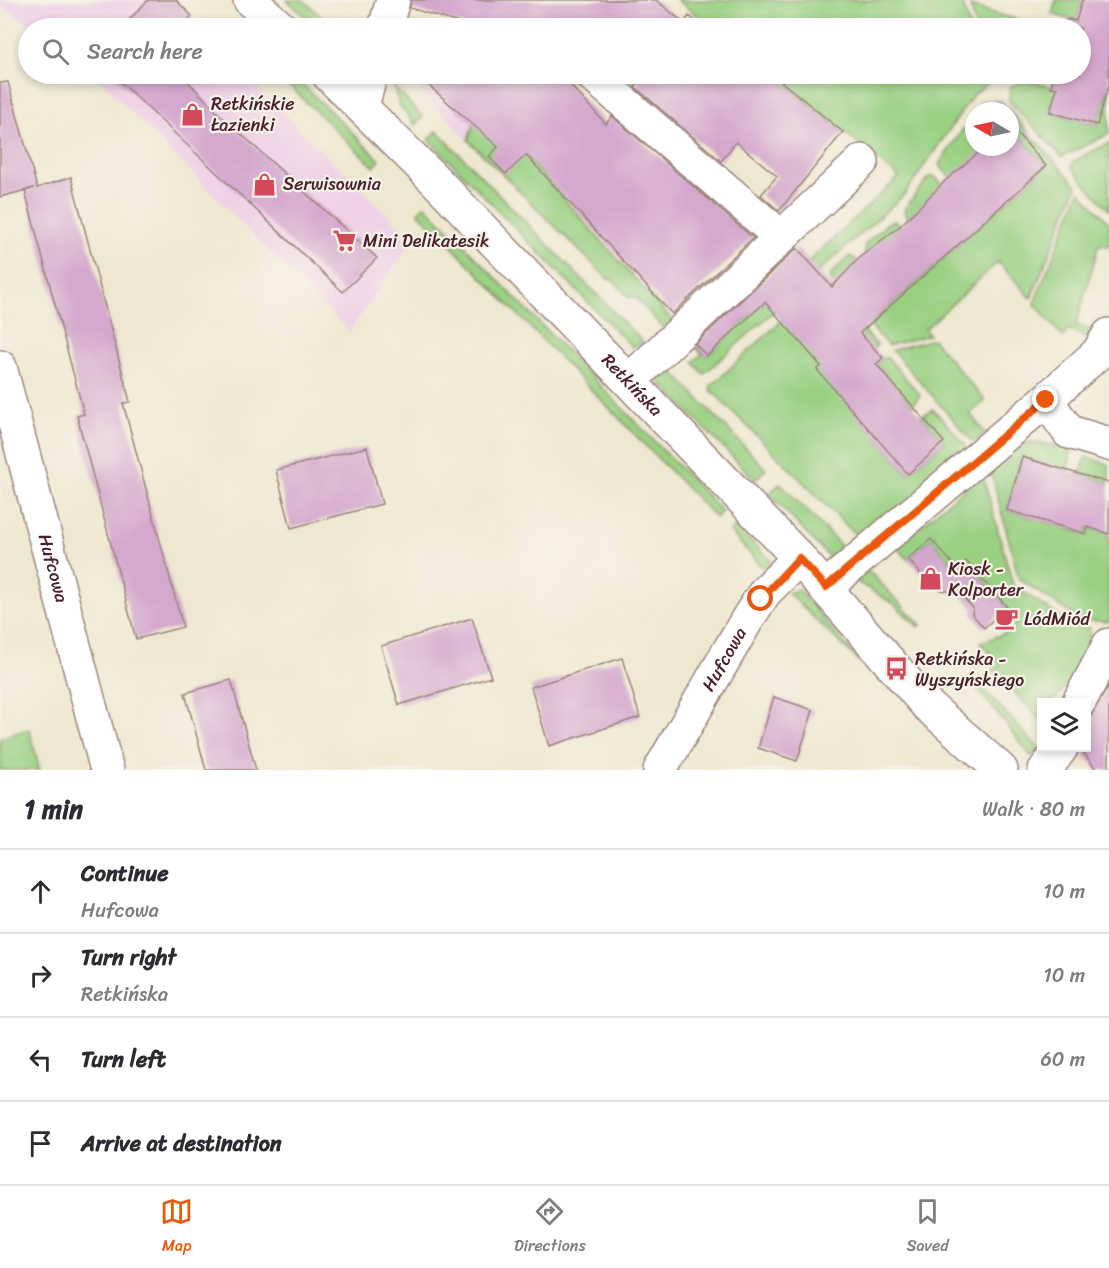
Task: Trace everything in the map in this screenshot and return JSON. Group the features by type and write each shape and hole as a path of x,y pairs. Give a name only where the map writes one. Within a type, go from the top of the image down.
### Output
{"street":[{"path":"250,0 270,18"},
{"path":"388,18 393,0"},
{"name":"Retkińska","path":"339,84 799,558 927,705 1000,770"},
{"path":"362,106 368,84"},
{"path":"603,84 781,237"},
{"path":"629,381 862,160"},
{"path":"826,587 1046,400 1098,353 1109,334"},
{"name":"Hufcowa","path":"0,367 106,770"},
{"path":"1046,400 1069,432 1109,444"},
{"name":"Hufcowa","path":"660,770 765,592 799,558"},
{"path":"1081,698 1109,645"},
{"name":"Retkińska","path":"927,705 966,770"},
{"path":"1045,770 1058,752"}],"shaded area":[{"path":"0,0 176,0 192,18 20,18 0,6"},
{"path":"104,84 253,84 413,240 349,332"},
{"path":"415,84 513,84 468,140"}],"green space":[{"path":"287,0 303,0 323,18 306,18"},
{"path":"677,0 955,0 962,2 967,18 701,18"},
{"path":"1056,0 1082,0 1077,18 1052,14"},
{"path":"970,6 1011,18 973,18"},
{"path":"287,84 302,84 380,160 374,167"},
{"path":"785,84 987,84 968,102 965,102 965,107 905,194 704,374 693,362 702,354 689,340 707,356 899,177"},
{"path":"1016,84 1040,84 1057,88 1050,112 1097,125 1109,84 1109,134 1062,157 1019,111 1019,102 1009,100 1010,87"},
{"path":"393,86 423,117 415,125 399,105"},
{"path":"485,111 672,320 663,328 634,296 630,298 611,278 609,280 468,140 473,125"},
{"path":"1019,122 1077,186 1031,298 998,262 925,329 929,335 888,346 830,279 831,274 850,256 857,261 862,267 868,284 876,319 1046,166 1019,135"},
{"path":"963,129 965,129 965,156 984,156 954,183 939,164"},
{"path":"437,131 644,343 632,347 429,140"},
{"path":"1109,143 1109,210 1071,167 1072,162"},
{"path":"929,177 935,177 947,190 912,222 904,212 905,208"},
{"path":"1080,191 1109,223 1109,246 1099,244 1076,325 1099,332 1094,341 1069,329 1063,337 1034,303"},
{"path":"425,205 722,511 716,518 418,212"},
{"path":"895,221 904,229 865,254 865,244 889,222"},
{"path":"817,288 846,311 877,345 868,355 853,338 818,370 908,474 944,442 921,416 933,409 966,445 967,453 863,542 710,389"},
{"path":"933,339 985,401 970,414 985,433 976,441 972,441 892,350"},
{"path":"883,358 888,358 920,395 912,406 876,364"},
{"path":"665,364 766,469 755,480 658,381 658,375"},
{"path":"1030,442 1072,448 1067,471 1022,457 1007,510 1086,534 1088,527 1109,534 1109,622 1081,620 1019,579 990,468 993,461"},
{"path":"1086,457 1109,464 1109,483 1080,474"},
{"path":"982,473 1013,585 1075,627 1089,627 1093,658 1056,698 1037,698 1037,716 993,670 1000,664 980,643 1008,632 1016,625 1003,611 1007,607 966,561 957,569 931,539 908,559 896,547"},
{"path":"780,483 848,553 832,560 769,494"},
{"path":"736,526 771,561 767,572 730,532"},
{"path":"865,567 921,625 918,627 894,604 857,582"},
{"path":"798,589 865,667 788,593"},
{"path":"979,684 1037,747 1037,752 1031,756 976,687"},
{"path":"29,729 40,770 0,770 0,738"}],"building":[{"path":"148,0 176,0 192,16 190,18 131,18"},
{"path":"411,0 656,0 678,18 442,18 410,8"},
{"path":"1082,0 1109,0 1109,84 1097,125 1050,112 1057,88 1051,87 1052,84 1091,84 1091,18 1077,18"},
{"path":"8,82 37,188 71,177 130,402 123,403 183,627 136,639 77,416 84,414 25,191 34,188 0,197 0,83"},
{"path":"123,84 190,84 219,114 377,258 343,292"},
{"path":"427,84 569,84 606,124 612,116 753,238 672,314 526,155 506,174 489,157 498,147"},
{"path":"637,84 784,84 843,132 779,211 761,195 777,176 736,142 721,161 635,87"},
{"path":"1019,135 1046,166 860,333 883,358 876,364 944,442 908,474 817,370 821,366 765,302 707,356 695,344 797,248 832,287 860,257 900,226 945,181 974,156 1019,156"},
{"path":"367,447 382,504 291,528 276,470"},
{"path":"1022,457 1109,483 1109,534 1088,527 1086,534 1007,510"},
{"path":"931,539 957,569 966,561 1007,607 984,628 972,614 973,608 960,594 933,588 908,559"},
{"path":"472,618 491,677 399,705 381,646"},
{"path":"622,658 640,717 549,746 531,687"},
{"path":"231,680 256,770 206,770 185,693"},
{"path":"1109,685 1109,770 1097,770 1083,752 1091,752 1091,715"},
{"path":"774,697 813,710 797,761 758,748"}],"place":[{"name":"Retkińskie Łazienki","path":"193,114"},
{"name":"Serwisownia","path":"265,184"},
{"name":"Mini Delikatesik","path":"345,241"},
{"name":"Kiosk - Kolporter","path":"930,579"},
{"name":"LódMiód","path":"1006,619"},
{"name":"Retkińska - Wyszyńskiego","path":"897,669"}],"route":[{"path":"761,599 771,585 799,558 826,587 1046,400"}]}
